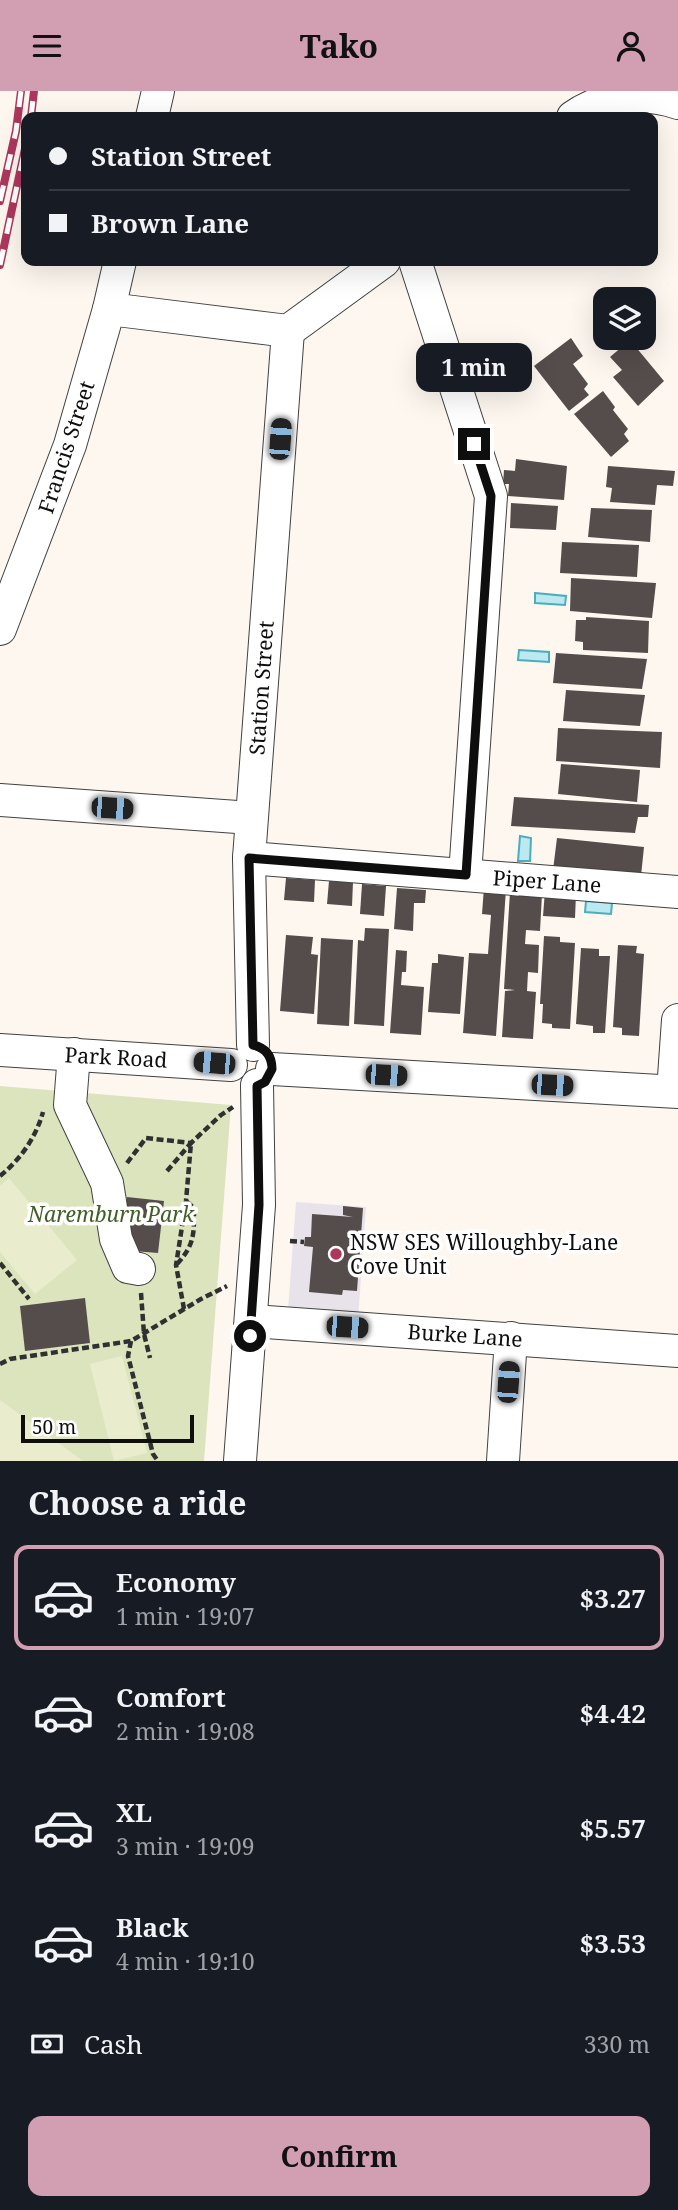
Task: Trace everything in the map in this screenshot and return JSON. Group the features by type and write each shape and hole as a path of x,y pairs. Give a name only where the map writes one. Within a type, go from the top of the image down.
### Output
{"street":[{"path":"153,112 158,91"},
{"path":"580,112 593,103 620,94 644,93 678,103"},
{"name":"Francis Street","path":"0,629 70,445 119,266"},
{"path":"109,309 288,331 377,266"},
{"path":"417,266 491,496 466,875"},
{"name":"Station Street","path":"240,1461 259,1205 249,858 288,331"},
{"path":"0,800 251,818"},
{"name":"Piper Lane","path":"249,858 678,892"},
{"path":"675,1091 678,1020"},
{"name":"Park Road","path":"0,1050 74,1054 254,1073 675,1091"},
{"path":"74,1054 70,1105 107,1183 116,1239 128,1268 139,1269"},
{"name":"Burke Lane","path":"252,1321 678,1351"},
{"path":"503,1461 511,1338"}],"path":[{"path":"167,1171 191,1143 221,1115 238,1104 254,1073"},
{"path":"0,1177 16,1163 38,1128 44,1108"},
{"path":"107,1183 113,1182 146,1138 191,1143"},
{"path":"184,1309 176,1265 186,1201 191,1143"},
{"path":"176,1265 190,1250 194,1228 194,1208 186,1201"},
{"path":"290,1241 304,1242"},
{"path":"0,1263 29,1299"},
{"path":"139,1269 144,1334 150,1357"},
{"path":"0,1364 10,1359 131,1342 229,1285 238,1285"},
{"path":"131,1342 128,1356 153,1454 158,1461"}],"shaded area":[{"path":"296,1202 366,1207 358,1320 288,1310"}],"green space":[{"name":"Naremburn Park","path":"0,1086 231,1105 204,1461 0,1461"},
{"path":"9,1178 77,1260 35,1294 0,1252 0,1186"},
{"path":"122,1356 147,1453 114,1461 90,1364"},
{"path":"0,1400 83,1461 0,1461"}],"water":[{"path":"535,593 566,596 565,605 535,603"},
{"path":"519,650 549,652 549,662 518,660"},
{"path":"520,836 531,838 530,861 518,861"},
{"path":"586,901 612,903 611,914 585,912"}],"building":[{"path":"571,338 583,356 573,364 588,384 584,389 589,395 569,411 534,366"},
{"path":"618,350 638,350 664,381 638,406 613,377 622,370 610,357"},
{"path":"603,391 628,429 624,434 629,441 611,457 574,414"},
{"path":"516,459 567,466 564,500 508,496 509,484 503,484 504,470 515,471"},
{"path":"608,466 675,471 673,486 657,485 655,505 610,502 612,488 606,487"},
{"path":"511,503 558,506 556,530 510,528"},
{"path":"591,508 652,510 650,542 588,537"},
{"path":"562,542 639,545 637,577 560,573"},
{"path":"571,578 656,583 652,618 570,611"},
{"path":"586,617 649,621 648,653 583,650 583,642 575,641 576,620 586,620"},
{"path":"556,653 647,659 642,689 553,683"},
{"path":"566,690 645,695 640,726 563,721"},
{"path":"558,728 662,732 660,768 556,761"},
{"path":"561,764 640,770 637,802 558,794"},
{"path":"514,797 649,805 648,817 638,817 635,833 511,826"},
{"path":"557,838 644,847 641,876 553,870"},
{"path":"286,878 315,880 314,902 284,900"},
{"path":"329,881 353,882 352,906 327,904"},
{"path":"362,884 386,886 384,916 360,914"},
{"path":"484,887 506,889 496,1036 463,1033 469,953 488,954 491,915 482,914"},
{"path":"397,888 426,890 425,903 414,903 413,931 394,929"},
{"path":"545,891 576,894 575,918 543,916"},
{"path":"510,892 542,894 540,931 526,930 525,944 539,945 538,973 528,972 527,991 536,992 533,1039 502,1037 505,991 515,990 504,989"},
{"path":"365,928 389,929 384,1026 354,1024 358,940 364,941"},
{"path":"286,935 313,937 311,954 318,955 314,1014 280,1011"},
{"path":"544,936 560,937 560,942 575,943 570,1029 552,1028 552,1024 542,1023 543,1004 540,1004"},
{"path":"321,938 353,940 349,1026 317,1024"},
{"path":"618,945 637,946 636,953 644,954 639,1036 622,1035 622,1028 613,1027"},
{"path":"581,948 599,949 599,956 610,956 605,1033 593,1033 593,1026 576,1024"},
{"path":"396,950 407,951 406,972 402,972 401,985 424,987 421,1035 390,1033"},
{"path":"438,954 464,957 460,1014 428,1012 432,963 438,963"},
{"path":"127,1197 164,1201 158,1253 121,1250"},
{"name":"NSW SES Willoughby-Lane Cove Unit","path":"343,1206 363,1208 357,1291 343,1290 342,1295 309,1292 313,1247 304,1246 305,1237 311,1237 312,1214 353,1217 343,1215"},
{"path":"85,1298 90,1343 25,1351 20,1306"}],"railway":[{"path":"0,201 16,131 21,91"},
{"path":"32,112 34,91"},
{"path":"0,265 21,167"}],"place":[{"name":"NSW SES Willoughby-Lane Cove Unit","path":"336,1254"}],"route":[{"path":"250,1336 259,1205 257,1086 270,1076 272,1062 269,1054 253,1045 249,858 466,875 491,496 474,444"}]}
